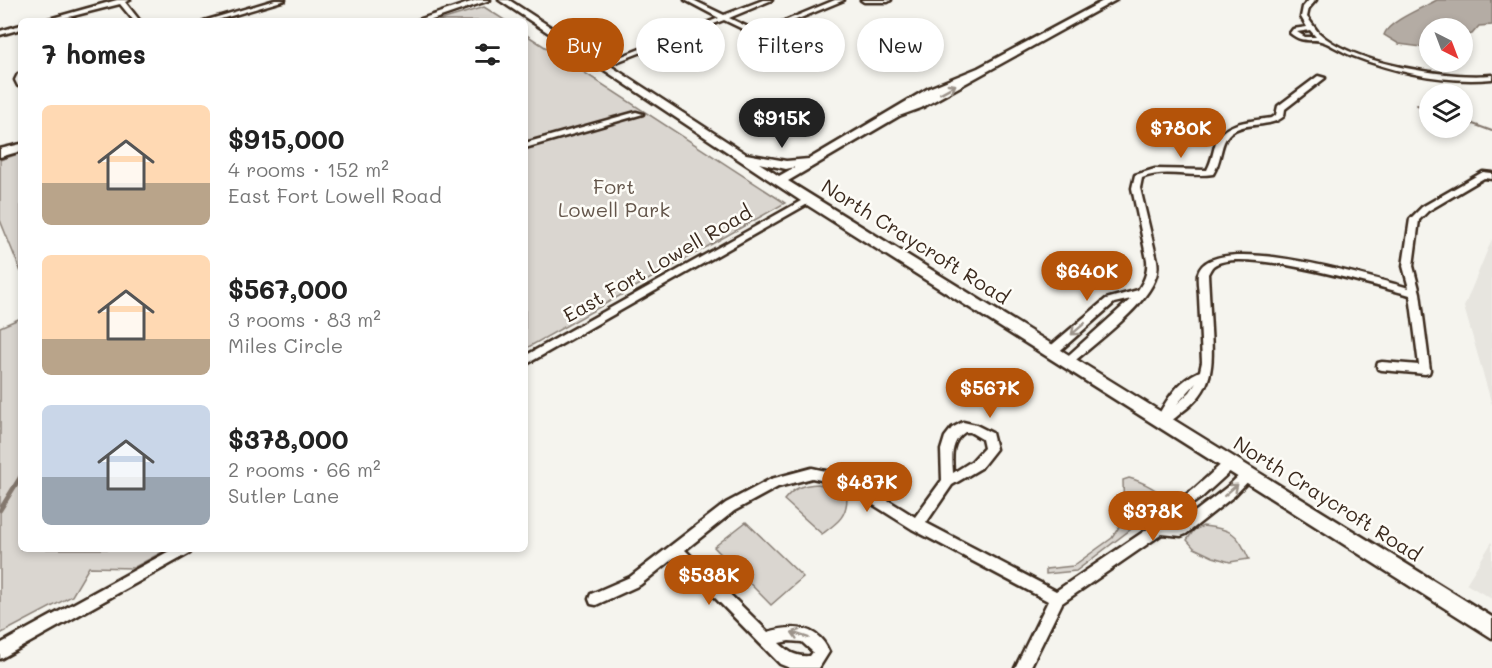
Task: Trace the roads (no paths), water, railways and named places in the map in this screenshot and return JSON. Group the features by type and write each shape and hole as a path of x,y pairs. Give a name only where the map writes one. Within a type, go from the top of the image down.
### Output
{"main road":[{"path":"429,18 486,0"},
{"name":"North Craycroft Road","path":"503,0 546,28"},
{"path":"779,181 895,114 917,106 1112,0"},
{"name":"North Craycroft Road","path":"615,72 808,200 1066,362 1231,462 1492,628"},
{"path":"0,153 18,148"},
{"path":"739,154 786,165 825,154"}],"street":[{"path":"56,18 123,0 135,18"},
{"path":"218,18 282,0"},
{"path":"688,0 723,18 769,0"},
{"path":"725,19 751,31 771,31 784,23 841,0"},
{"path":"864,0 888,0"},
{"path":"1312,0 1306,7 1304,17 1312,28 1324,39 1352,53 1387,65 1447,76 1490,78"},
{"path":"0,33 18,28"},
{"path":"1312,28 1294,30 1293,33 1304,39 1324,39"},
{"path":"12,74 18,75"},
{"path":"1066,362 1132,305 1143,292 1153,271 1136,188 1138,177 1147,172 1167,170 1200,174 1210,172 1214,167 1222,136 1232,129 1274,120 1280,116 1281,108 1321,78"},
{"path":"528,145 639,114"},
{"path":"1382,366 1425,370 1415,293 1407,266 1414,219 1425,209 1484,175 1492,176"},
{"name":"East Fort Lowell Road","path":"528,359 808,200"},
{"path":"1162,420 1184,405 1201,387 1207,362 1203,274 1209,263 1226,257 1296,263 1415,293"},
{"path":"1051,352 1110,301 1143,292"},
{"path":"917,525 948,481 965,474 986,456 991,443 982,431 963,427 955,431 945,452 948,481"},
{"path":"1022,668 1057,598 1160,528 1165,515 1197,494 1231,462"},
{"path":"596,599 635,581 730,507 775,483 812,473 845,480 917,525 1057,598"},
{"path":"1160,528 1181,530 1230,492 1249,474"},
{"path":"676,549 765,640"},
{"path":"0,652 180,552"}],"waterway":[{"path":"1473,124 1492,131"},
{"path":"0,510 18,481"}],"park label":[{"name":"Fort Lowell Park","path":"614,198"}]}
